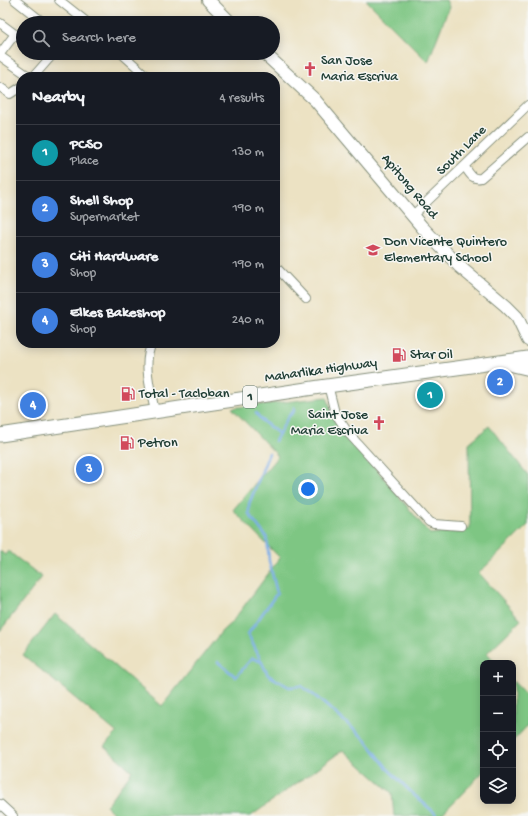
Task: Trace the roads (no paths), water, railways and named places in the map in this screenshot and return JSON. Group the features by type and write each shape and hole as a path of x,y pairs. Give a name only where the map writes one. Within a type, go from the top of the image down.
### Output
{"main road":[{"name":"Maharlika Highway","path":"0,435 328,385 528,358"}],"street":[{"path":"15,0 35,16"},
{"path":"59,0 77,16"},
{"path":"208,0 224,16"},
{"path":"0,23 15,34 0,55 25,72"},
{"path":"37,72 48,60"},
{"path":"129,60 142,72"},
{"name":"Apitong Road","path":"272,60 315,100 413,216 460,267 517,317 528,340"},
{"path":"0,87 10,94 16,90"},
{"name":"South Lane","path":"413,216 528,104"},
{"path":"465,167 472,177 476,179 481,178 528,137"},
{"path":"280,271 306,299"},
{"path":"150,348 147,366 155,412"},
{"path":"500,362 528,370"},
{"path":"328,385 335,413 349,434 429,522 434,524 461,526"},
{"path":"0,804 13,816"}],"waterway":[{"path":"275,441 288,417 294,411 294,407"},
{"path":"256,413 264,422 279,434"},
{"path":"269,453 249,504 249,514 267,538 269,561 277,593 248,634 268,675 289,687 301,686 315,696 365,739 388,769 414,795 435,813 436,816"},
{"path":"218,662 236,677 252,658 262,662"}],"place":[{"name":"San Jose Maria Escriva","path":"310,69"},
{"name":"Don Vicente Quintero Elementary School","path":"373,250"},
{"name":"Star Oil","path":"399,355"},
{"name":"Shell Shop","path":"500,382"},
{"name":"Total - Tacloban","path":"128,394"},
{"name":"PCSO","path":"430,395"},
{"name":"Elkes Bakeshop","path":"33,405"},
{"name":"Saint Jose Maria Escriva","path":"379,423"},
{"name":"Petron","path":"127,443"},
{"name":"Citi Hardware","path":"89,469"}]}
